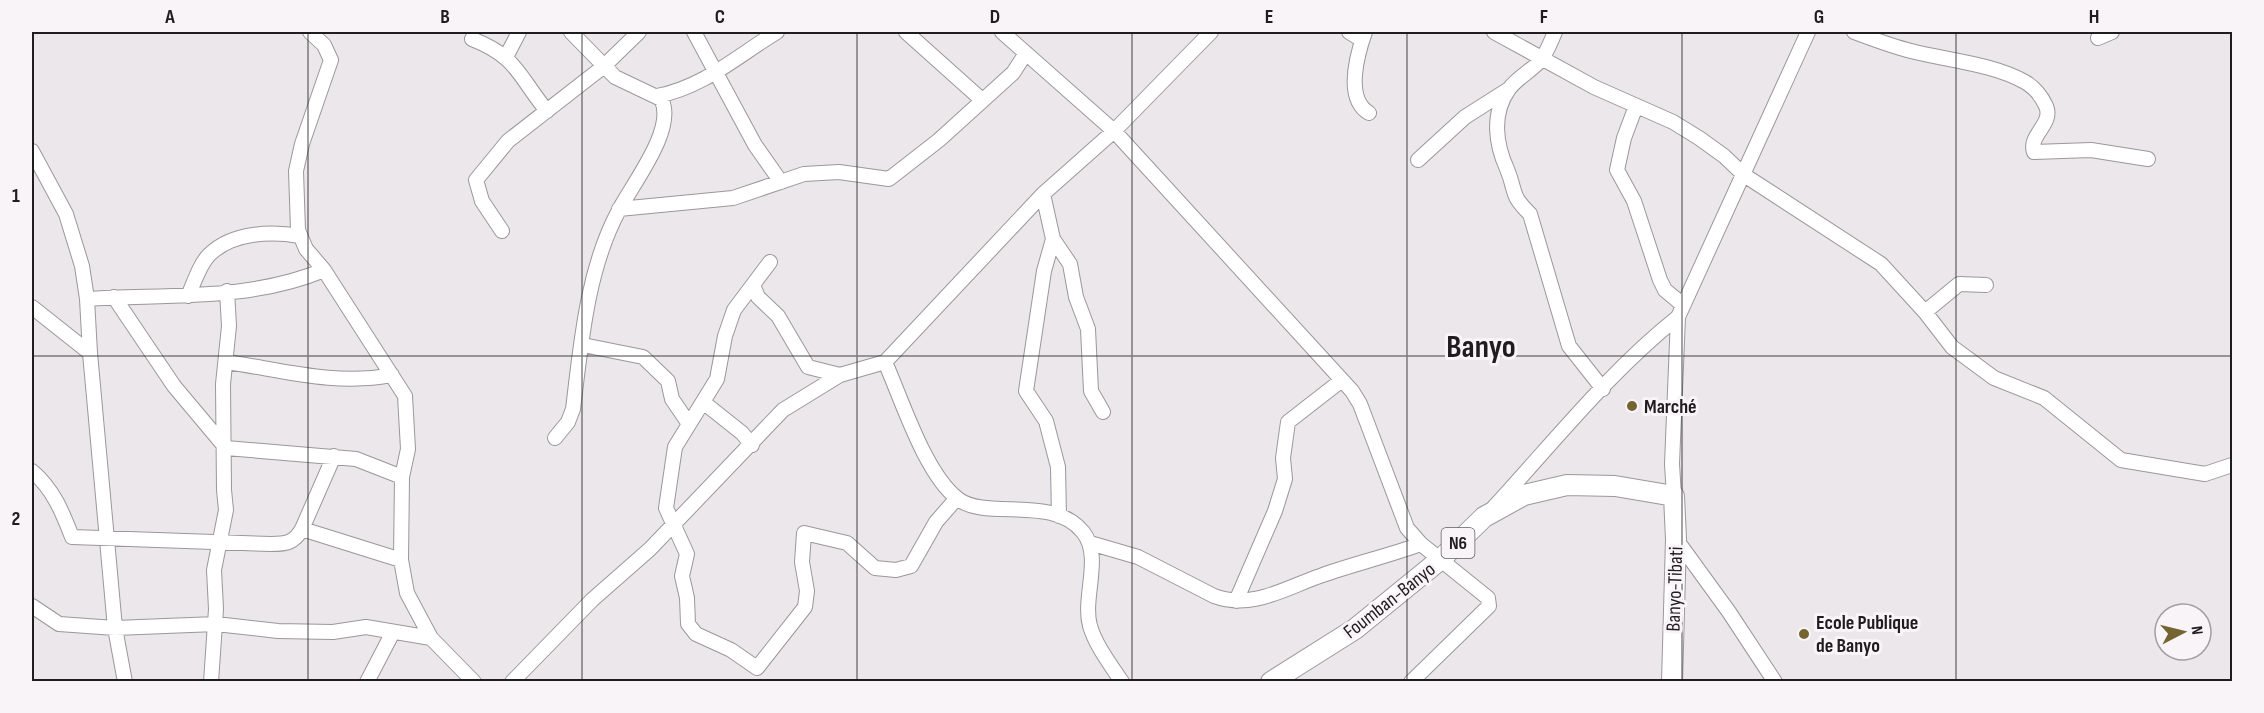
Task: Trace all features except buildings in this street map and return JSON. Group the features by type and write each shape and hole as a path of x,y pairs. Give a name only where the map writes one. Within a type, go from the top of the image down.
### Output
{"highway":[{"name":"Foumban-Banyo","path":"1279,680 1355,629 1442,558 1484,517 1524,495 1567,485 1615,486 1674,496"},
{"name":"Banyo-Tibati","path":"1672,681 1676,539 1674,496"}],"street":[{"path":"310,32 324,45 331,60 302,144 296,171 300,236 306,249 324,270 392,375 406,403 408,449 402,477 401,560 410,602 431,638 474,681"},
{"path":"506,57 519,32"},
{"path":"555,438 571,417 586,317 604,244 619,209 656,145 666,119 664,105 657,96 615,77 571,32"},
{"path":"502,231 482,201 476,180 501,148 603,67 639,32"},
{"path":"694,32 755,145 781,182"},
{"path":"657,96 680,91 717,73 777,32"},
{"path":"906,32 982,100"},
{"path":"1002,32 1114,130 1342,380 1360,404 1407,528 1421,544 1442,558 1488,598 1489,606 1411,681"},
{"path":"619,209 733,198 804,174 839,172 889,179 939,140 1013,73 1023,50 1023,32"},
{"path":"512,681 592,600 673,525 783,410 840,375 885,362 1043,194 1114,130 1211,32"},
{"path":"1349,32 1364,36 1355,64 1356,89 1362,107 1369,113"},
{"path":"1494,32 1594,87 1690,133 1724,156 1744,175 1881,264 1925,312 1952,347 1994,378 2044,398 2121,460 2205,474 2232,465"},
{"path":"1418,160 1465,117 1509,89 1542,59 1555,32"},
{"path":"1484,517 1680,311 1808,32"},
{"path":"1854,32 1885,43 1972,65 2026,83 2043,100 2048,109 2045,123 2033,142 2034,152 2091,150 2148,159"},
{"path":"2098,38 2112,32"},
{"path":"472,39 495,48 506,57 547,111"},
{"path":"1509,89 1502,105 1496,133 1500,155 1508,171 1515,198 1530,214 1569,346 1603,390"},
{"path":"1636,106 1624,138 1617,170 1630,191 1660,280 1680,311 1672,464 1674,496"},
{"path":"32,151 66,214 74,235 87,299 115,628 125,681"},
{"path":"1043,194 1053,239 1070,264 1076,297 1088,329 1091,391 1103,412"},
{"path":"188,296 210,254 224,246 269,232 300,236"},
{"path":"1053,239 1044,271 1026,391 1046,421 1058,466 1059,516"},
{"path":"770,262 734,310 725,336 717,379 675,447 666,508 687,554 682,576 687,598 688,624 696,634 732,650 757,668 805,607 807,591 802,562 804,533 847,543 875,568 906,569 916,561 936,522 957,498"},
{"path":"87,299 188,296 290,284 324,270"},
{"path":"1925,312 1959,284 1986,285"},
{"path":"753,285 758,297 778,316 808,367 840,375"},
{"path":"211,681 216,624 214,570 226,510 223,384 229,326 227,291"},
{"path":"114,297 174,386 226,448 356,459 402,477"},
{"path":"32,307 90,353"},
{"path":"583,345 643,357 652,369 668,381 672,399 689,424"},
{"path":"227,362 330,379 369,379 392,375"},
{"path":"885,362 912,426 940,481 957,498 976,505 1059,516 1082,530 1090,543 1090,625 1097,642 1122,681"},
{"path":"1236,601 1275,511 1285,479 1283,459 1288,423 1342,380"},
{"path":"703,402 742,433 752,445"},
{"path":"32,471 42,480 60,504 72,537 219,544 288,543 296,540 302,530 334,456"},
{"path":"302,530 401,560"},
{"path":"1676,539 1775,681"},
{"path":"1090,543 1138,557 1200,591 1236,601 1248,601 1275,594 1320,576 1362,565 1421,544"},
{"path":"32,606 59,624 115,628 216,624 322,632 366,627 431,638"},
{"path":"367,681 393,632"}],"place":[{"name":"Marché","path":"1632,406"},
{"name":"Ecole Publique de Banyo","path":"1804,634"}],"district":[{"name":"Banyo","path":"1481,346"}]}
